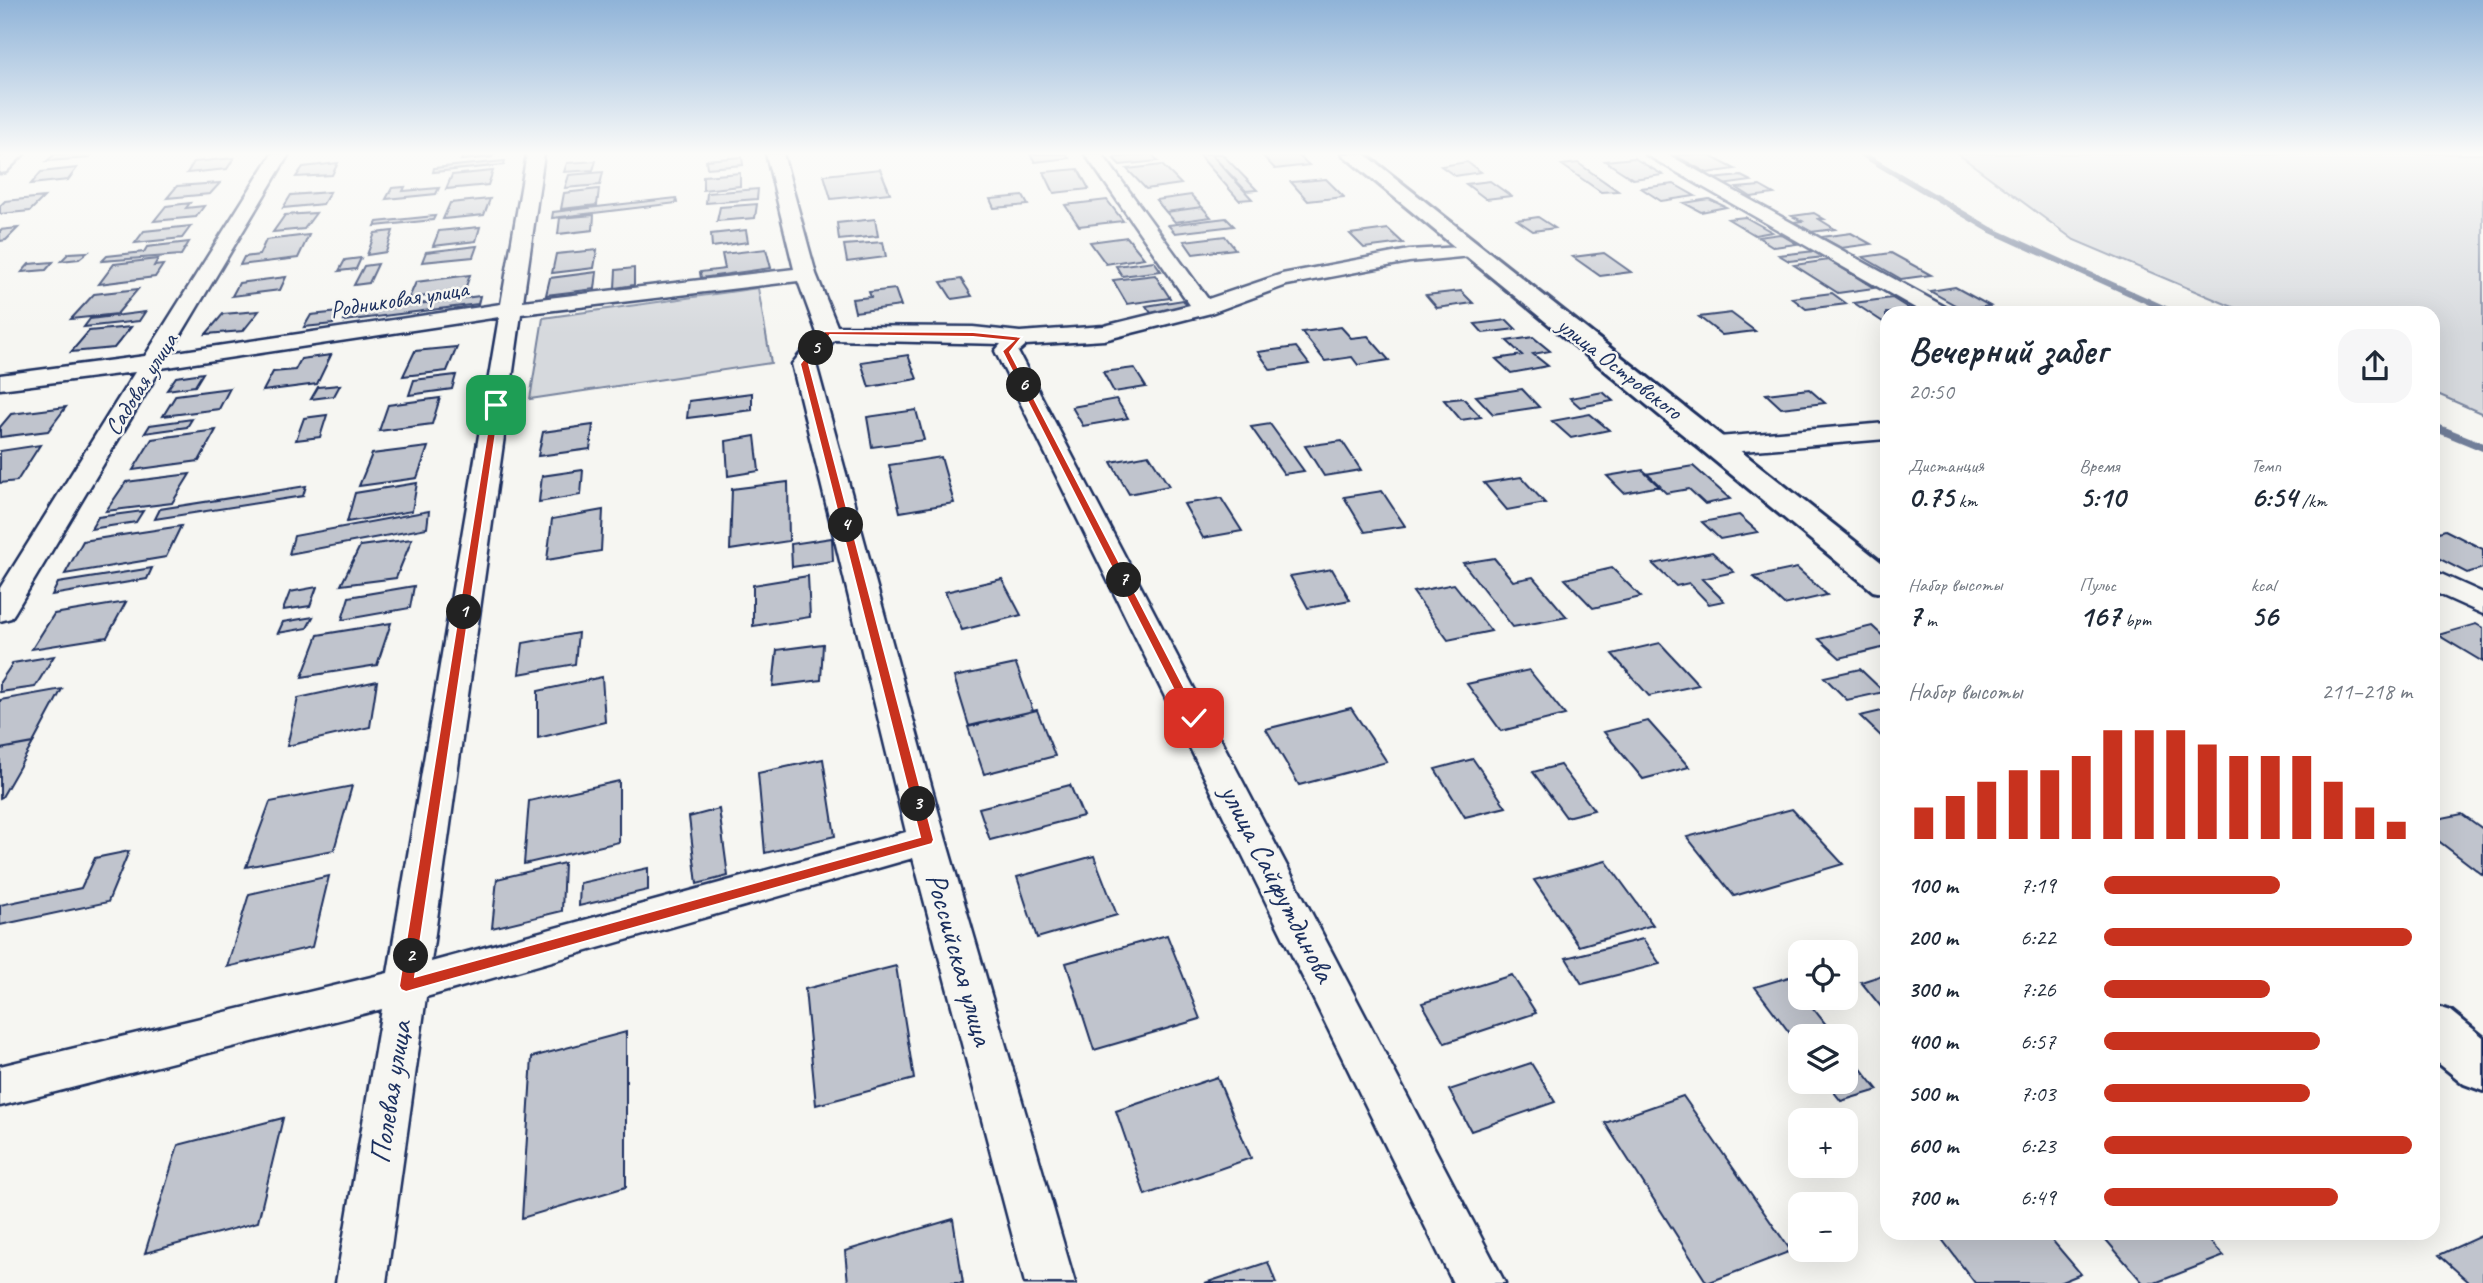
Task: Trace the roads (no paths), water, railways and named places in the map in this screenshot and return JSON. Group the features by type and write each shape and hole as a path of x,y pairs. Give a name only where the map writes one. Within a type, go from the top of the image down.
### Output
{"main road":[{"name":"улица Островского","path":"1426,214 1718,445 1880,578"},
{"path":"2440,1033 2483,1068"}],"street":[{"name":"Садовая улица","path":"0,612 244,214"},
{"name":"Полевая улица","path":"361,1283 525,214"},
{"path":"790,214 806,274 828,333 973,334 1020,339 1104,333 1203,308 1282,279 1409,256 1471,250"},
{"path":"1136,214 1203,308"},
{"path":"1761,214 1926,306"},
{"name":"Родниковая улица","path":"0,382 155,362 510,309 806,274"},
{"name":"Российская улица","path":"828,333 804,364 927,840 1050,1283"},
{"name":"улица Сайфутдинова","path":"1020,339 1006,351 1480,1283"},
{"path":"1718,445 1880,432"},
{"path":"2440,583 2483,605"},
{"path":"0,1086 406,986 927,840"}],"waterway":[{"path":"1964,214 1991,230 2159,306"},
{"path":"2440,429 2483,447"}]}
